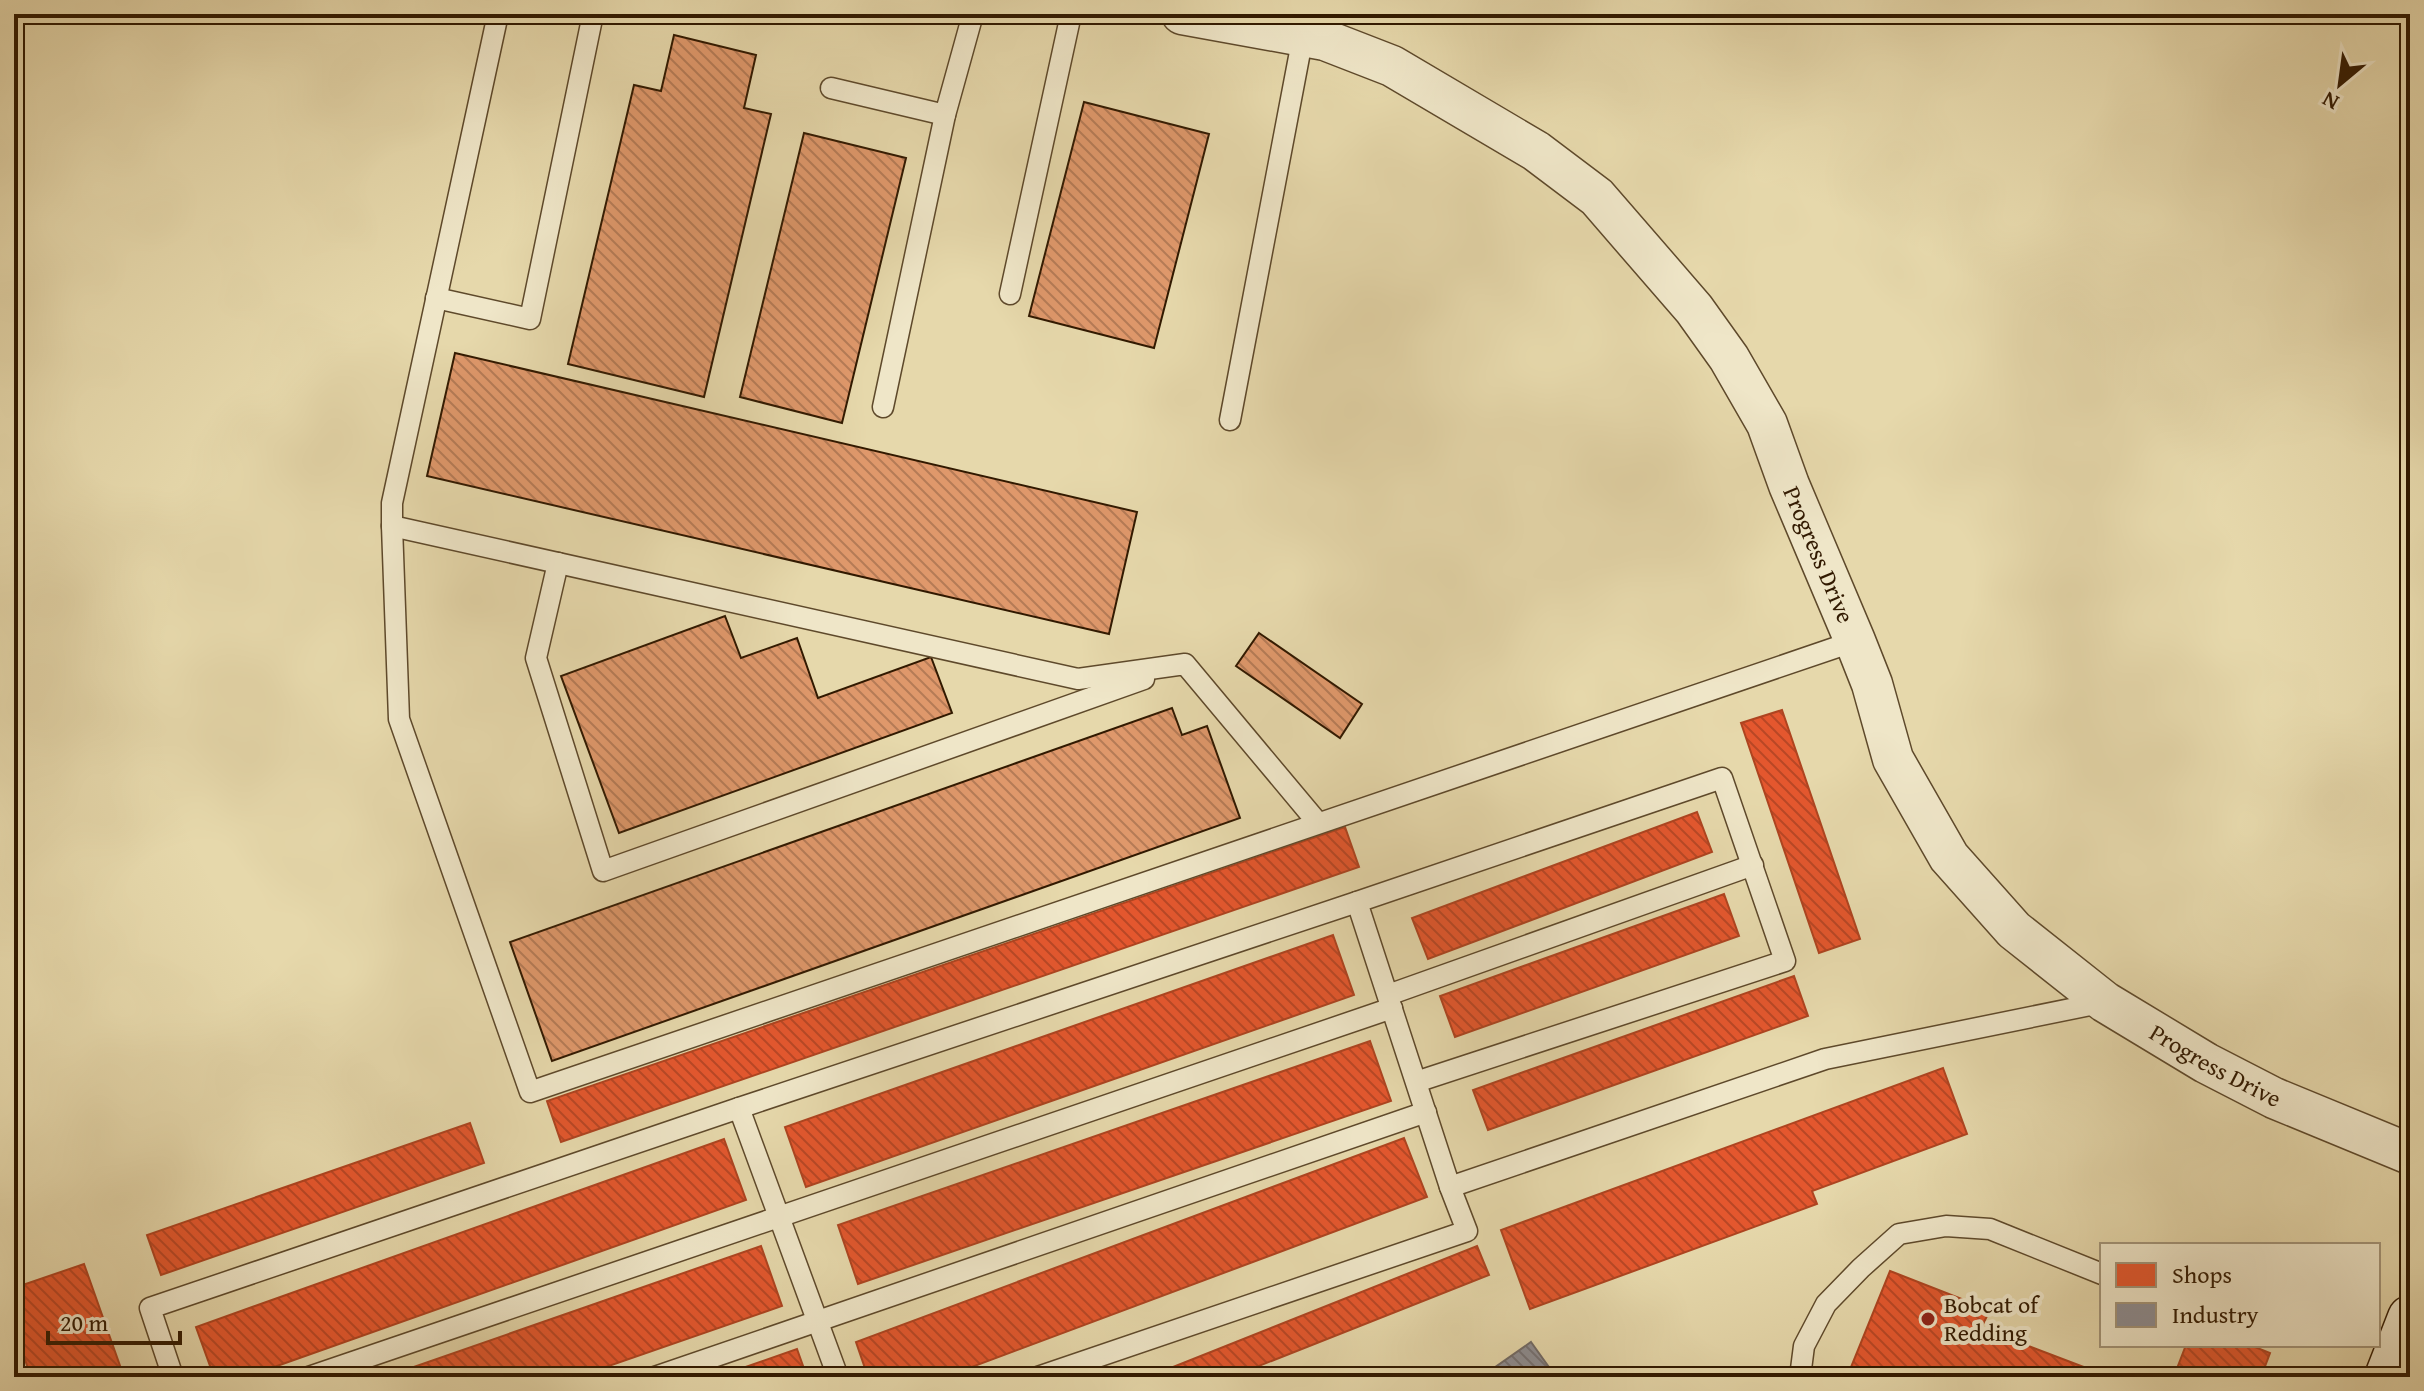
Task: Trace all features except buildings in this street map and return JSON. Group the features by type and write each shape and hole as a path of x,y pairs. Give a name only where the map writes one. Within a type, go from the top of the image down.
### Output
{"street":[{"name":"Progress Drive","path":"1182,14 1325,40 1392,66 1536,151 1597,197 1694,309 1729,358 1767,424 1789,485 1872,684 1893,759 1949,857 2014,930 2105,1002 2206,1063 2274,1098 2410,1154"},
{"path":"2387,1377 2410,1318"}],"lane":[{"path":"498,14 392,503 392,526 399,719 530,1092 1855,641"},
{"path":"436,298 530,319 593,14"},
{"path":"883,407 945,115 973,14"},
{"path":"1010,294 1071,14"},
{"path":"1230,420 1303,36"},
{"path":"831,88 945,115"},
{"path":"392,526 1078,679 1185,664"},
{"path":"558,563 536,658 603,871 1185,664"},
{"path":"1185,664 1318,823"},
{"path":"173,1377 150,1308 1722,778 1785,961 1416,1082"},
{"path":"309,1377 1390,1002 1753,865"},
{"path":"1038,1377 1467,1231 1357,902"},
{"path":"1450,1187 1825,1059 2105,1002"},
{"path":"739,1108 838,1377"},
{"path":"655,1377 1426,1112"},
{"path":"1800,1377 1804,1346 1826,1304 1899,1234 1946,1226 1990,1229 2100,1273"}],"place":[{"name":"Bobcat of Redding","path":"1928,1319"}]}
